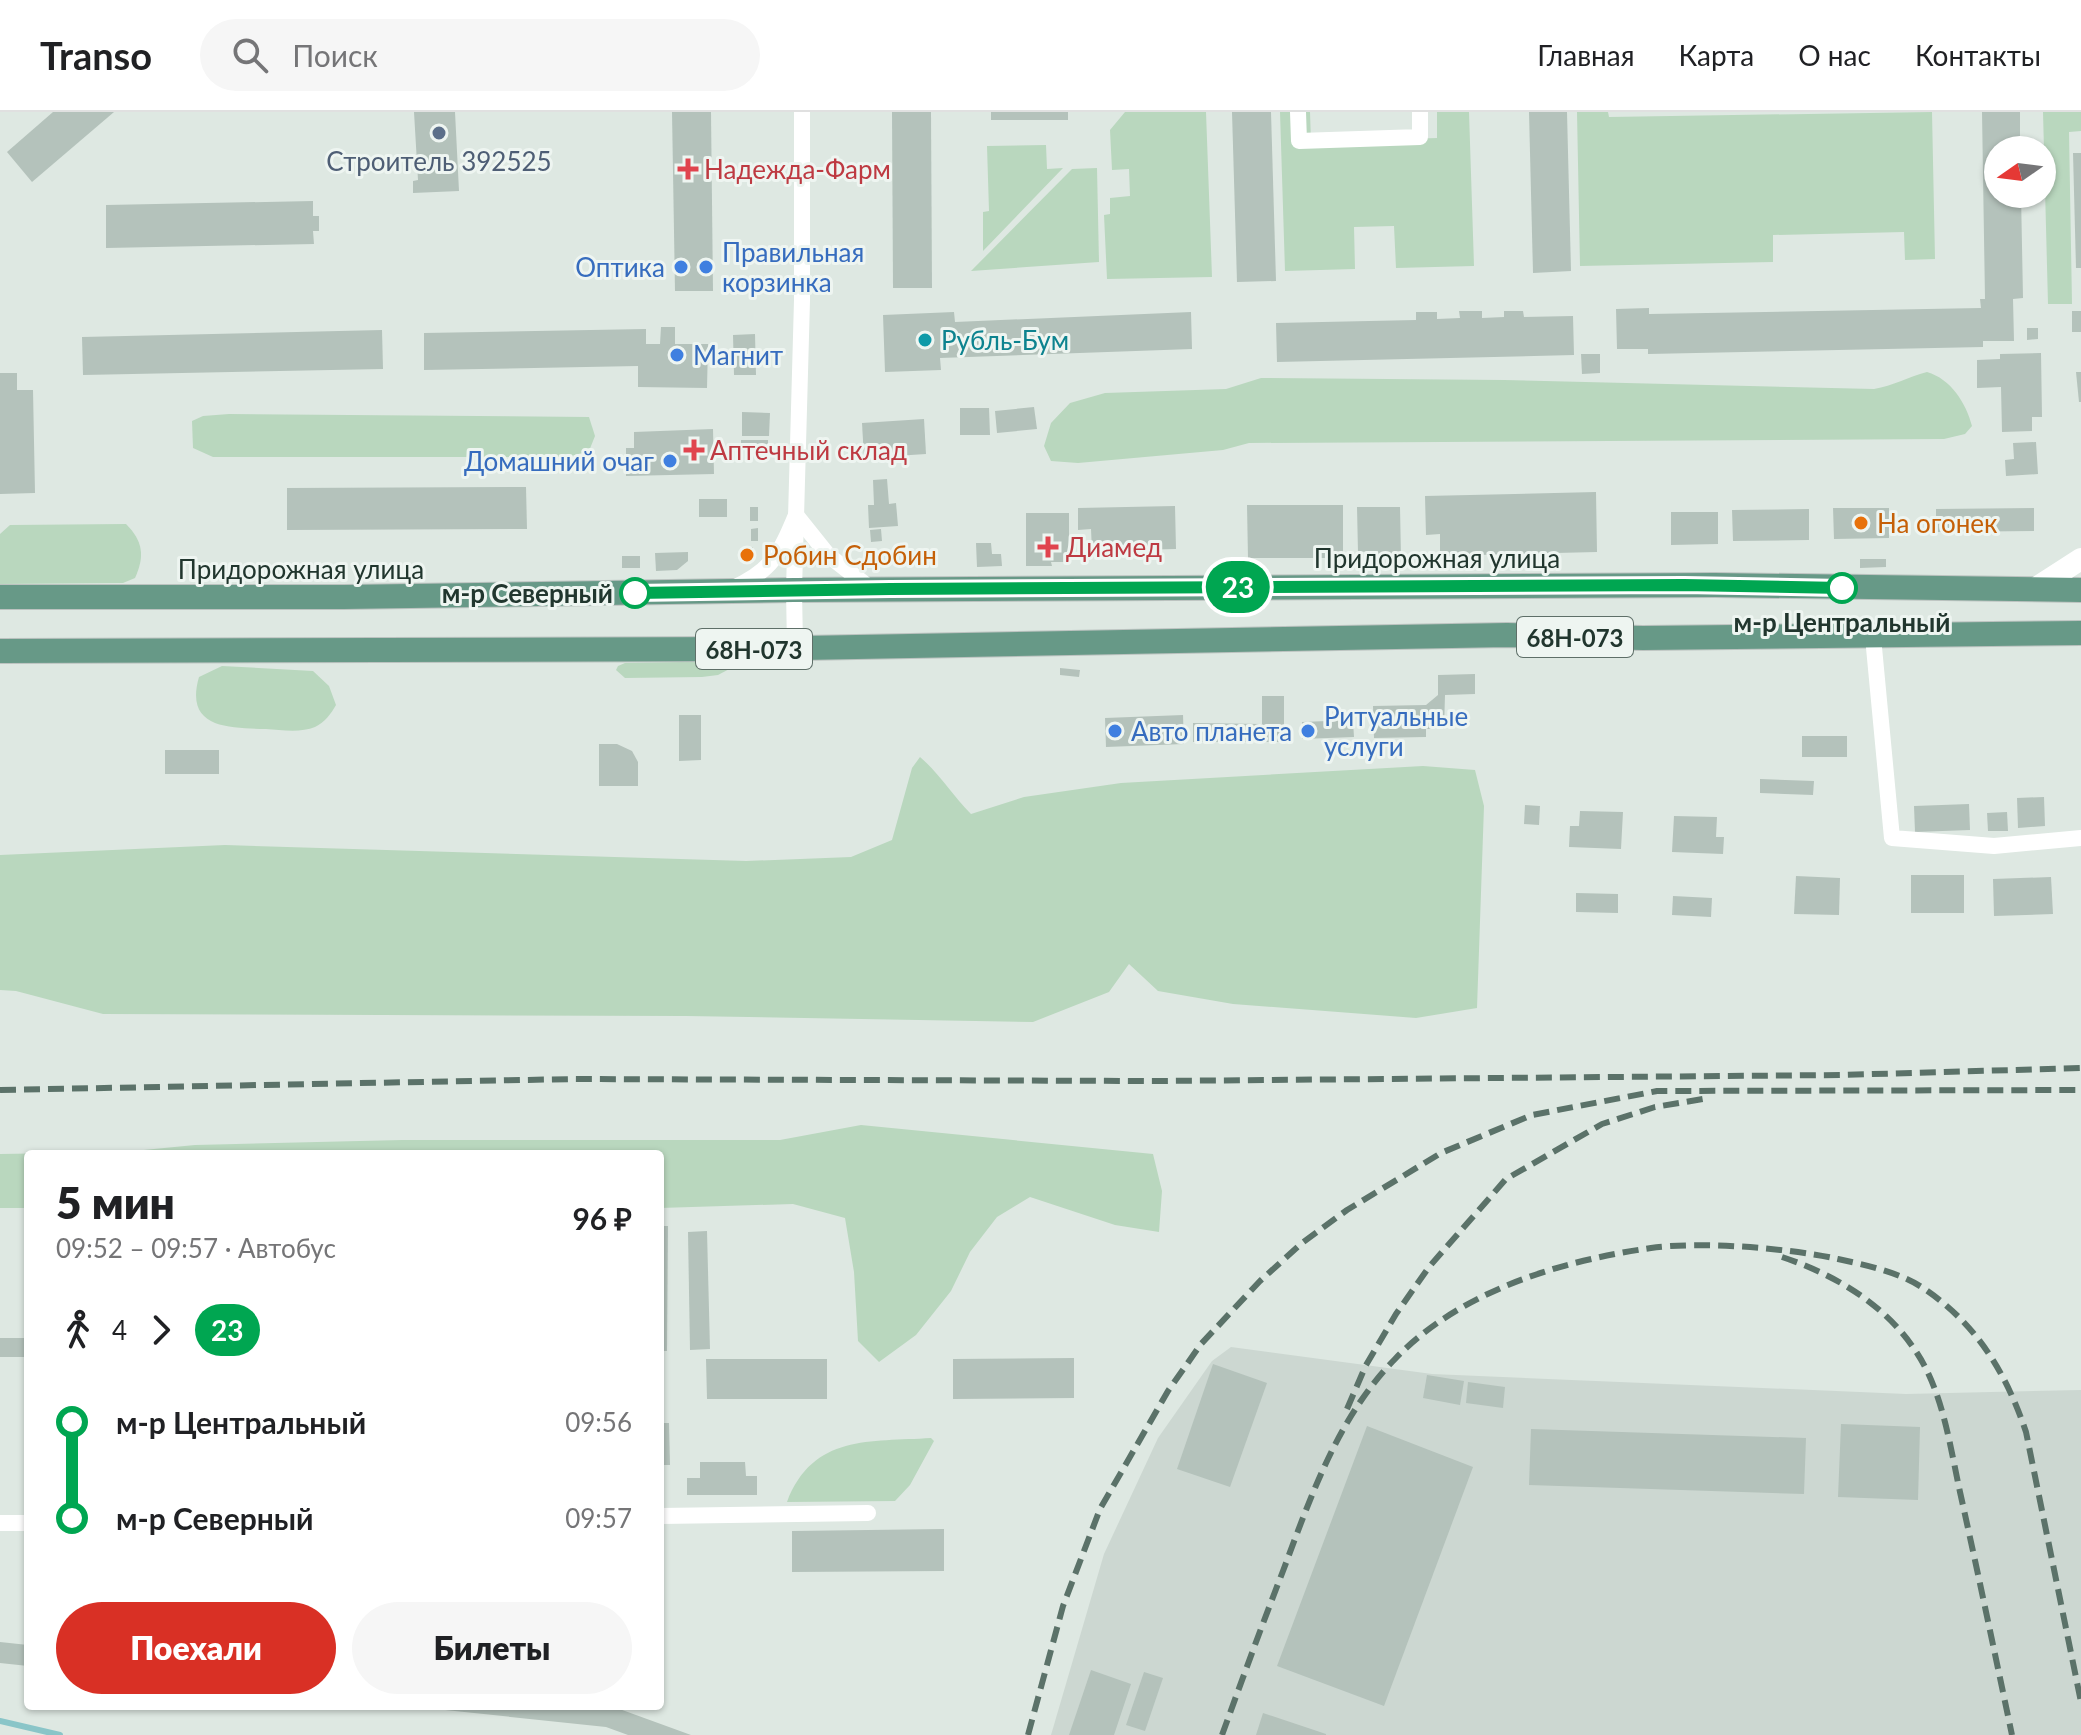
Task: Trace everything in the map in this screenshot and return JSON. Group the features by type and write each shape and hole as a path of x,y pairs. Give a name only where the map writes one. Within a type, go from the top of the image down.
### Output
{"main road":[{"name":"Придорожная улица","path":"0,597 344,597 871,589 1715,585 2081,590"},
{"name":"68Н-073","path":"0,651 385,651 1507,635 1643,638 2081,633"}],"street":[{"path":"795,647 802,300 802,112"},
{"path":"1298,112 1299,141 1420,137 1420,112"},
{"path":"796,515 828,555 871,589"},
{"path":"726,591 768,568 778,555 796,515"},
{"path":"2033,590 2081,559"},
{"path":"1873,637 1892,838 1994,846 2081,838"},
{"path":"664,1516 868,1513"},
{"path":"0,1523 24,1523"}],"shaded area":[{"path":"1231,1347 1432,1374 1906,1394 2081,1390 2081,1735 1051,1735 1104,1554 1158,1438 1212,1361"}],"green space":[{"path":"1125,112 1206,112 1212,277 1107,279 1104,215 1110,214 1110,198 1130,196 1129,169 1112,170 1110,130"},
{"path":"1280,112 1310,112 1311,142 1437,138 1437,112 1469,112 1474,266 1396,268 1394,226 1354,227 1355,269 1285,271"},
{"path":"1577,112 1608,112 1609,117 1932,112 1935,259 1905,260 1904,232 1773,235 1773,262 1580,266"},
{"path":"2043,112 2081,112 2081,131 2069,132 2072,304 2048,304 2046,208 2056,208 2056,136 2044,136"},
{"path":"1046,145 1047,169 1063,168 983,251 983,212 989,211 987,146"},
{"path":"1097,168 1099,262 971,271 1072,169"},
{"path":"1927,372 1950,386 1966,409 1972,426 1965,434 1944,439 1249,443 1223,450 1078,463 1051,461 1044,446 1051,423 1070,403 1105,393 1226,389 1261,378 1874,389"},
{"path":"203,416 589,417 595,436 589,451 568,457 213,457 193,448 192,421"},
{"path":"126,524 141,549 135,578 123,583 0,584 0,534 10,525"},
{"path":"735,661 735,666 718,675 702,677 625,678 616,670 625,663"},
{"path":"222,666 313,671 329,686 336,705 322,723 304,730 238,728 213,722 198,707 196,694 199,677"},
{"path":"920,757 971,814 1024,797 1121,783 1423,766 1475,770 1484,806 1477,1008 1416,1018 1233,1004 1158,991 1129,964 1109,992 1033,1022 686,1016 103,1014 16,991 0,990 0,855 225,845 746,861 851,857 892,840 912,768"},
{"path":"861,1125 1153,1154 1162,1191 1159,1232 1115,1225 1030,1197 997,1217 970,1252 951,1291 916,1335 879,1362 858,1341 854,1272 845,1218 793,1204 664,1208 664,1150 144,1150 195,1145 402,1140 780,1140"},
{"path":"0,1154 24,1154 24,1208 0,1208"},
{"path":"931,1438 934,1441 910,1485 895,1501 787,1502 798,1480 812,1464 828,1453 865,1442"}],"building":[{"path":"53,112 114,112 32,182 7,152"},
{"path":"414,112 455,112 459,191 413,193 413,181 418,180"},
{"path":"672,112 711,112 713,291 675,291"},
{"path":"892,112 931,112 932,288 893,288"},
{"path":"991,112 1068,112 1068,120 991,120"},
{"path":"1232,112 1271,112 1276,281 1237,282"},
{"path":"1529,112 1567,112 1571,271 1533,273"},
{"path":"1982,112 2020,112 2020,136 1984,136 1984,208 2021,208 2023,298 2013,299 2014,341 1983,341 1983,347 1648,354 1648,349 1617,349 1616,309 1649,308 1649,314 1981,308 1980,299 1985,299"},
{"path":"2073,153 2081,153 2081,268 2076,268"},
{"path":"313,201 313,216 319,216 319,231 313,231 314,244 106,248 106,205"},
{"path":"1459,311 1482,311 1482,318 1504,317 1504,311 1523,311 1524,317 1573,316 1574,355 1277,362 1276,323 1416,320 1416,312 1437,312 1437,319 1460,318"},
{"path":"2072,311 2081,311 2081,332 2072,332"},
{"path":"954,312 955,322 1191,312 1192,349 940,358 941,370 885,372 883,315"},
{"path":"661,327 675,327 675,344 708,344 707,388 638,387 638,366 424,370 424,333 646,329 646,344 660,344"},
{"path":"2027,328 2038,328 2038,339 2027,340"},
{"path":"382,330 383,369 83,375 82,337"},
{"path":"755,334 756,375 734,375 733,335"},
{"path":"2041,353 2042,417 2032,417 2032,431 2002,432 2001,387 1977,388 1977,360 2000,359 2000,354"},
{"path":"1581,354 1600,354 1600,373 1582,374"},
{"path":"2076,372 2081,372 2081,402 2079,402"},
{"path":"0,373 17,373 17,390 33,390 35,493 0,494"},
{"path":"1034,407 1037,429 997,433 995,411"},
{"path":"960,408 989,408 990,435 960,435"},
{"path":"742,412 770,413 769,436 742,436"},
{"path":"924,419 926,454 864,458 862,423"},
{"name":"Домашний очаг","path":"713,429 714,474 626,476 626,448 634,448 634,432"},
{"path":"741,440 768,440 768,451 741,451"},
{"path":"2036,442 2038,474 2006,476 2005,460 2014,459 2013,443"},
{"path":"887,479 889,504 896,503 898,526 869,528 868,505 874,505 873,480"},
{"path":"526,487 527,529 287,530 287,488"},
{"path":"1596,492 1597,552 1440,556 1440,534 1426,535 1425,496"},
{"path":"699,499 727,499 727,517 699,517"},
{"path":"1247,505 1343,505 1343,558 1248,558"},
{"path":"1175,506 1176,549 1092,551 1091,529 1078,530 1078,508"},
{"path":"750,507 758,507 758,521 750,521"},
{"path":"1357,507 1400,507 1401,558 1378,558 1378,551 1358,552"},
{"name":"На огонек","path":"1833,508 1889,508 1889,538 1834,539"},
{"path":"2034,508 2034,531 1936,532 1936,509"},
{"path":"1809,509 1809,540 1733,541 1732,510"},
{"path":"1671,512 1718,512 1718,544 1671,545"},
{"path":"1026,513 1069,513 1069,562 1051,562 1052,566 1026,566"},
{"path":"758,528 758,541 751,541 751,529"},
{"path":"881,529 882,541 871,542 870,530"},
{"path":"976,543 991,543 992,554 1001,554 1002,566 977,567"},
{"path":"746,547 753,547 753,559 747,559"},
{"path":"688,552 688,561 677,570 656,571 655,553"},
{"path":"622,556 640,556 640,568 622,568"},
{"path":"1860,559 1886,559 1886,567 1860,568"},
{"path":"1060,668 1080,670 1079,677 1060,675"},
{"path":"1475,674 1475,694 1445,695 1444,729 1426,729 1426,737 1374,738 1373,706 1426,705 1438,695 1438,675"},
{"path":"1262,696 1284,696 1284,742 1193,742 1193,723 1262,724"},
{"path":"679,715 701,715 701,760 679,761"},
{"path":"1183,715 1184,744 1106,747 1105,718"},
{"path":"1353,720 1354,737 1302,739 1302,722"},
{"path":"1802,736 1847,736 1847,757 1802,757"},
{"path":"599,744 617,744 632,751 638,762 638,786 599,786"},
{"path":"165,750 219,750 219,774 165,774"},
{"path":"1760,779 1814,781 1813,795 1760,793"},
{"path":"2044,797 2045,826 2018,828 2017,798"},
{"path":"1969,804 1970,830 1915,832 1914,806"},
{"path":"1525,805 1540,806 1539,825 1524,824"},
{"path":"1580,811 1623,812 1621,849 1569,847 1570,826 1579,826"},
{"path":"2007,812 2008,831 1988,831 1987,813"},
{"path":"1674,816 1717,817 1716,837 1724,837 1723,854 1672,852"},
{"path":"1911,875 1964,875 1964,913 1911,913"},
{"path":"1796,876 1840,878 1839,915 1794,914"},
{"path":"2051,877 2053,914 1994,916 1993,879"},
{"path":"1576,893 1618,894 1618,913 1576,912"},
{"path":"1673,896 1712,898 1711,917 1672,915"},
{"path":"664,1226 668,1226 667,1351 664,1351"},
{"path":"707,1231 710,1349 690,1350 688,1232"},
{"path":"0,1338 24,1338 24,1357 0,1357"},
{"path":"1074,1358 1074,1398 953,1399 953,1359"},
{"path":"706,1359 827,1359 827,1399 707,1399"},
{"path":"1213,1364 1267,1383 1230,1487 1177,1469"},
{"path":"1427,1375 1464,1381 1460,1405 1423,1398"},
{"path":"1468,1382 1505,1387 1503,1408 1466,1403"},
{"path":"664,1423 669,1423 670,1465 664,1465"},
{"path":"1841,1424 1920,1427 1918,1500 1838,1497"},
{"path":"1367,1426 1473,1467 1384,1706 1277,1666"},
{"path":"1531,1429 1806,1438 1804,1494 1529,1485"},
{"path":"700,1462 745,1462 746,1476 757,1476 757,1495 687,1495 687,1478 700,1478"},
{"path":"944,1529 944,1571 792,1572 792,1531"},
{"path":"0,1642 24,1645 24,1666 0,1663"},
{"path":"1091,1670 1131,1684 1114,1735 1069,1735"},
{"path":"1144,1672 1163,1678 1145,1731 1126,1725"},
{"path":"445,1710 622,1710 691,1735 628,1735 606,1727"},
{"path":"1263,1713 1326,1734 1326,1735 1256,1735"}],"waterway":[{"path":"0,1721 60,1735"}],"railway":[{"path":"0,1090 575,1079 1154,1081 1841,1075 2081,1068"},
{"path":"1028,1735 1063,1606 1100,1509 1168,1391 1201,1344 1260,1281 1302,1243 1347,1210 1441,1153 1532,1115 1657,1091 2081,1090"},
{"path":"1347,1409 1366,1365 1396,1314 1429,1267 1506,1179 1602,1124 1655,1107 1703,1099"},
{"path":"1222,1735 1304,1514 1328,1459 1357,1406 1395,1359 1421,1335 1450,1315 1513,1283 1582,1261 1672,1246 1770,1249 1860,1264 1904,1278 1923,1288 1959,1317 1999,1370 2026,1432 2081,1702"},
{"path":"1782,1257 1822,1273 1875,1306 1905,1336 1926,1369 1949,1438 2012,1735"}],"bus line":[{"name":"23","path":"635,593 1684,585 1842,588"}],"place":[{"name":"Строитель 392525","path":"439,133"},
{"name":"Надежда-Фарм","path":"688,169"},
{"name":"Оптика","path":"681,267"},
{"name":"Правильная корзинка","path":"706,267"},
{"name":"Рубль-Бум","path":"925,340"},
{"name":"Магнит","path":"677,355"},
{"name":"Аптечный склад","path":"694,450"},
{"name":"Домашний очаг","path":"670,461"},
{"name":"На огонек","path":"1861,523"},
{"name":"Диамед","path":"1048,547"},
{"name":"Робин Сдобин","path":"747,555"},
{"name":"м-р Центральный","path":"1842,588"},
{"name":"м-р Северный","path":"635,593"},
{"name":"Авто планета","path":"1115,731"},
{"name":"Ритуальные услуги","path":"1308,731"}]}
